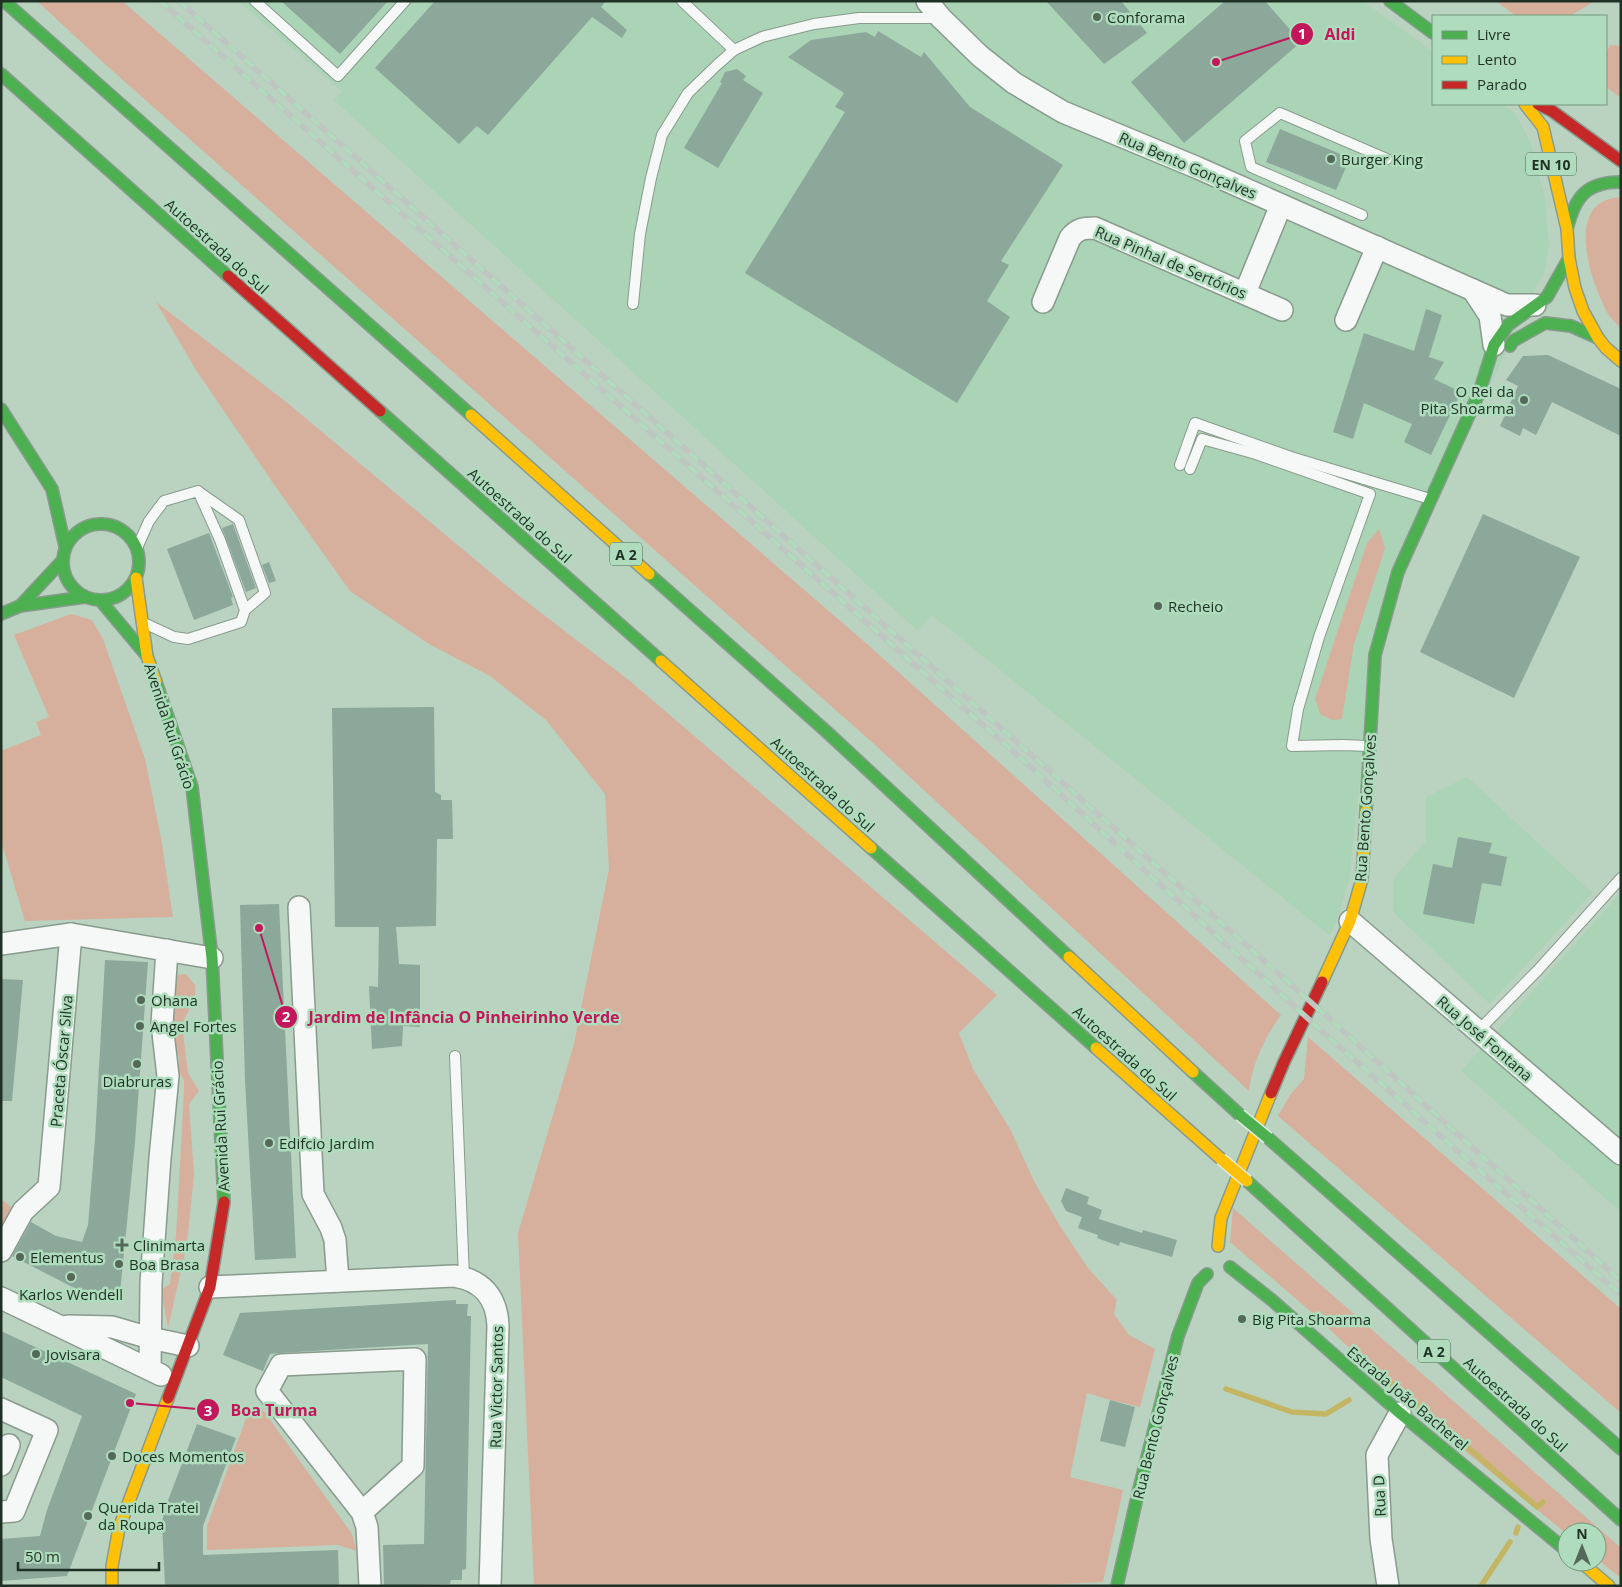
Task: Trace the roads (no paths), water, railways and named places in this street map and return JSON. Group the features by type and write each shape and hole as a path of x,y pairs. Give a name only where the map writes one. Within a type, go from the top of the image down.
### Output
{"main road":[{"name":"A 2","path":"4,1 828,733 1240,1115 1621,1449"},
{"path":"1390,1 1432,31"},
{"name":"Autoestrada do Sul","path":"1,74 1247,1181 1621,1520"},
{"name":"EN 10","path":"1526,105 1542,127 1567,229 1569,258 1582,311 1598,338 1621,361"},
{"name":"EN 10","path":"1540,105 1552,111 1621,161"},
{"name":"EN 10","path":"1567,229 1574,204 1585,191 1600,184 1621,182"},
{"path":"1478,393 1500,354 1508,325 1547,297 1569,258"},
{"path":"1478,393 1500,354 1513,341 1546,322 1572,326 1598,338"},
{"name":"Rua Bento Gonçalves","path":"1117,1586 1139,1489 1178,1336 1204,1270 1220,1276 1230,1267 1230,1253 1222,1247 1213,1247 1221,1218 1280,1071 1350,921 1362,879 1375,655 1398,572 1478,393"},
{"path":"1,409 52,489 65,546 62,561 65,576 73,588 85,597"},
{"path":"52,489 66,499"},
{"path":"1,614 20,606 85,597 100,600 115,598 128,590 136,578 140,563 137,548 129,535 117,527 102,523 88,514"},
{"path":"65,546 74,534 87,526 102,523"},
{"path":"20,606 62,561"},
{"name":"Avenida Rui Grácio","path":"112,1586 112,1566 119,1528 210,1287 224,1197 212,958 192,787 147,656 136,578"},
{"name":"Avenida Rui Grácio","path":"100,600 147,656"},
{"name":"Estrada João Bacherel","path":"1230,1267 1273,1301 1400,1413 1557,1543"},
{"path":"1593,1572 1609,1586"}],"street":[{"name":"Rua Bento Gonçalves","path":"927,1 941,18 980,56 1014,83 1063,112 1282,205 1507,305 1535,305"},
{"path":"1245,294 1282,205"},
{"name":"Rua Pinhal de Sertórios","path":"1043,302 1070,238 1075,232 1083,228 1095,228 1282,310"},
{"path":"1346,320 1377,247"},
{"path":"1473,290 1490,316 1500,354"},
{"path":"299,907 313,1194 331,1228 335,1240 338,1280"},
{"name":"Rua José Fontana","path":"1350,921 1621,1154"},
{"path":"1,944 71,934 212,958"},
{"name":"Praceta Óscar Silva","path":"1,1251 24,1211 50,1187 71,934"},
{"path":"150,1369 151,1283 168,1076 162,1024 167,950"},
{"path":"210,1287 435,1276 464,1277"},
{"name":"Rua Victor Santos","path":"464,1277 478,1284 489,1295 498,1313 490,1586"},
{"path":"1,1298 150,1369 174,1383"},
{"path":"60,1326 150,1329 188,1346"},
{"path":"362,1512 413,1466 415,1359 281,1365 267,1391 362,1512 367,1526 370,1586"},
{"path":"1,1408 48,1430 14,1511 1,1512"},
{"name":"Rua D","path":"1388,1586 1381,1539 1377,1455 1400,1413"},
{"path":"1,1465 9,1445"}],"lane":[{"path":"255,1 338,76 404,1"},
{"path":"682,1 734,50"},
{"path":"633,304 640,234 662,135 688,93 734,50 762,37 814,24 859,18 941,18"},
{"path":"1362,215 1251,167 1245,141 1280,113 1387,159"},
{"path":"1370,746 1343,744 1292,746 1298,709 1320,637 1370,494 1256,454 1202,439 1185,467 1195,423 1291,457 1431,500"},
{"path":"137,548 149,521 164,501 198,491"},
{"path":"198,491 220,540 245,610"},
{"path":"143,622 174,637 188,639 241,622 245,610 266,593 239,520 198,491"},
{"path":"1478,1031 1538,970 1621,878"},
{"path":"455,1056 464,1277"}],"waterway":[{"path":"1379,1383 1385,1379 1537,1507 1543,1502"},
{"path":"1226,1389 1292,1412 1326,1414 1349,1400"},
{"path":"1516,1533 1518,1527"},
{"path":"1481,1586 1510,1542"}],"railway":[{"path":"160,1 1024,761 1315,1025 1621,1295"},
{"path":"179,1 1322,1012 1621,1281"}],"place":[{"name":"Conforama","path":"1097,17"},
{"name":"Aldi","path":"1216,62"},
{"name":"Burger King","path":"1331,159"},
{"name":"O Rei da Pita Shoarma","path":"1524,400"},
{"name":"Recheio","path":"1158,606"},
{"name":"Jardim de Infância O Pinheirinho Verde","path":"259,928"},
{"name":"Ohana","path":"141,1000"},
{"name":"Angel Fortes","path":"140,1026"},
{"name":"Diabruras","path":"137,1064"},
{"name":"Edifcio Jardim","path":"269,1143"},
{"name":"Clinimarta","path":"122,1245"},
{"name":"Elementus","path":"20,1257"},
{"name":"Boa Brasa","path":"119,1264"},
{"name":"Karlos Wendell","path":"71,1277"},
{"name":"Big Pita Shoarma","path":"1242,1319"},
{"name":"Jovisara","path":"36,1354"},
{"name":"Boa Turma","path":"130,1403"},
{"name":"Doces Momentos","path":"112,1456"},
{"name":"Querida Tratei da Roupa","path":"88,1516"}]}
